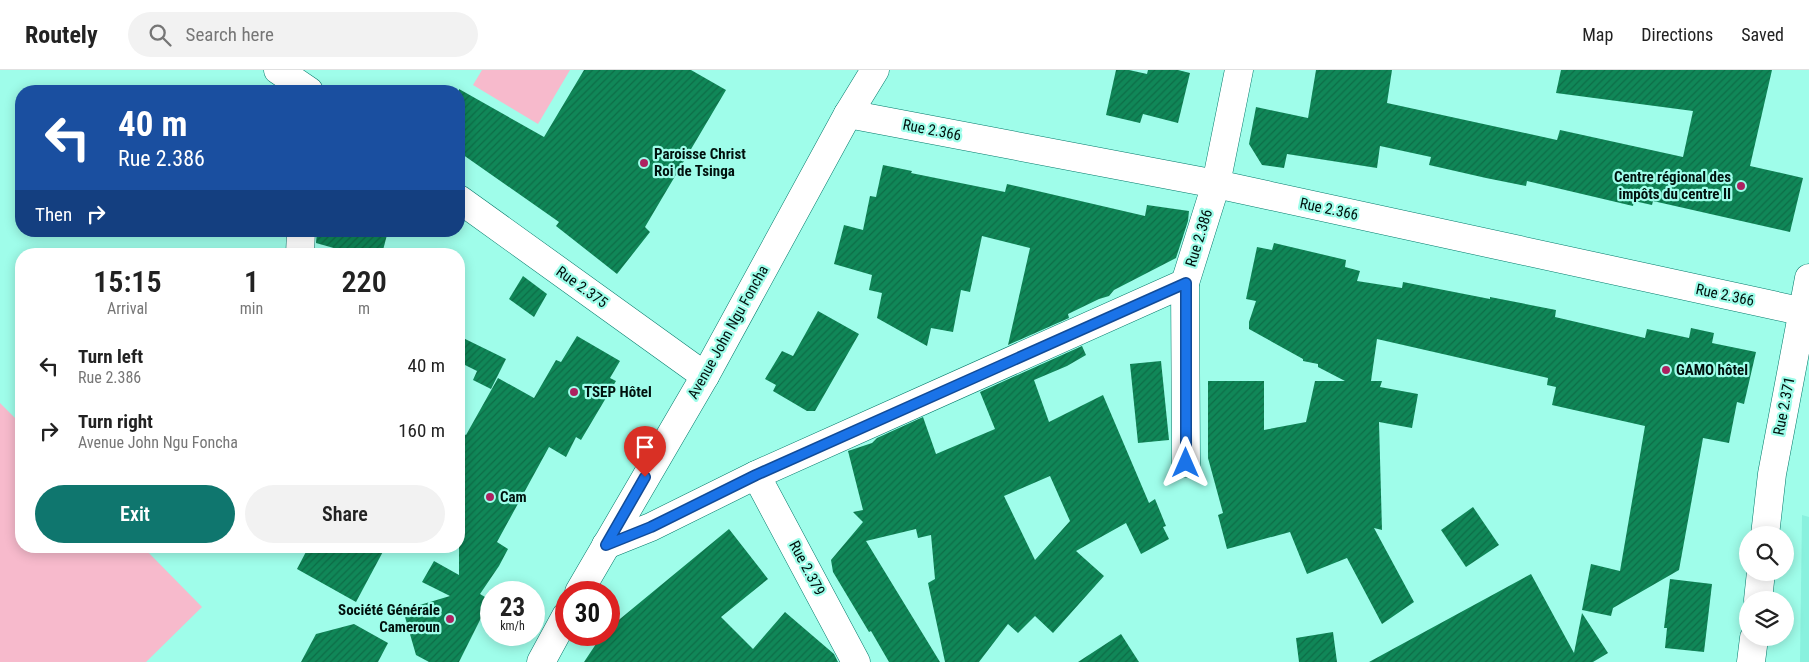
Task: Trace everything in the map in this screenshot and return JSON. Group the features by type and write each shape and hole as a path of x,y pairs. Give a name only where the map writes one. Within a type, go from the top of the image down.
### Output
{"street":[{"path":"278,70 299,85"},
{"name":"Avenue John Ngu Foncha","path":"585,581 705,376 848,114 875,70"},
{"name":"Rue 2.386","path":"606,545 651,527 756,475 1186,283 1216,184 1239,70"},
{"name":"Rue 2.366","path":"848,114 1216,184 1806,312"},
{"name":"Rue 2.375","path":"465,203 705,376"},
{"name":"Rue 2.371","path":"1766,526 1772,474 1806,312 1809,278"},
{"path":"1186,283 1186,463"},
{"name":"Rue 2.379","path":"756,475 856,662"},
{"path":"541,662 555,636"},
{"path":"1751,662 1753,646"}],"shaded area":[{"path":"482,70 570,70 538,124 473,85"},
{"path":"0,403 15,418 15,553 149,553 202,607 146,662 0,662"},
{"path":"1802,515 1809,517 1809,662 1800,662"}],"building":[{"path":"584,70 691,70 726,90 645,227 650,232 617,274 556,226 559,222 465,156 465,92 544,137"},
{"path":"1116,70 1129,70 1147,74 1148,70 1178,70 1190,73 1178,123 1143,114 1140,123 1106,115"},
{"path":"1316,70 1392,70 1387,103 1557,140 1560,130 1683,157 1693,111 1556,93 1561,70 1772,70 1750,166 1803,178 1790,232 1653,201 1652,205 1634,201 1633,206 1527,181 1526,186 1486,178 1429,165 1431,157 1380,146 1377,168 1287,154 1284,168 1262,165 1249,144 1256,107 1308,118"},
{"path":"883,165 912,171 911,173 1005,192 1007,184 1145,216 1147,205 1189,211 1188,221 1176,258 1114,290 1109,296 1068,314 1069,318 1008,345 1030,248 982,236 970,292 961,290 953,332 931,328 927,346 877,318 882,293 869,290 872,275 834,264 844,225 863,230 870,196 876,197"},
{"path":"316,237 386,237 384,248 334,248 316,243"},
{"path":"1274,243 1346,260 1345,267 1360,271 1357,281 1402,288 1403,282 1556,310 1555,317 1645,338 1647,329 1689,338 1691,328 1714,333 1712,343 1756,352 1744,404 1737,402 1729,443 1703,438 1679,570 1613,608 1611,616 1582,610 1591,564 1620,571 1645,426 1552,405 1556,387 1547,385 1548,378 1377,339 1371,381 1382,381 1380,387 1418,394 1412,428 1379,422 1382,530 1374,528 1414,602 1382,624 1347,558 1307,574 1290,532 1227,549 1218,515 1223,513 1208,458 1208,381 1264,381 1264,430 1306,422 1315,381 1345,381 1318,367 1318,364 1303,361 1303,359 1249,329 1249,322 1256,301 1246,299 1257,247 1272,250"},
{"path":"523,276 547,294 534,317 509,299"},
{"path":"818,311 859,334 815,411 807,411 773,391 776,385 765,379 782,351 793,356"},
{"path":"577,336 620,361 610,378 616,381 581,440 576,437 566,457 549,447 497,542 508,549 489,581 480,581 480,620 459,662 429,662 416,655 403,610 450,596 422,582 434,561 459,575 459,553 465,553 465,434 498,378 534,398 556,360 561,362"},
{"path":"465,339 506,359 491,389 473,380 477,371 465,365"},
{"path":"1082,346 1086,355 1067,366 1034,380 1049,422 1103,395 1149,503 1155,499 1166,526 1163,527 1169,539 1141,554 1126,523 1076,551 1104,576 1053,633 1035,616 1018,633 1008,624 979,662 945,662 928,583 935,579 931,535 918,538 916,529 866,541 940,662 889,662 833,572 831,560 863,522 853,512 863,510 848,451 872,443 877,438 923,417 936,454 995,429 980,392","holes":["1050,476 1070,521 1035,560 1004,496"]},
{"path":"1161,361 1169,440 1138,443 1130,364"},
{"path":"1473,507 1499,545 1466,567 1441,530"},
{"path":"729,529 768,579 721,617 753,649 785,612 834,654 838,662 584,662 595,646 620,646 620,619"},
{"path":"305,553 382,553 356,602 297,569"},
{"path":"1531,574 1574,653 1582,613 1608,653 1593,662 1369,662"},
{"path":"1670,579 1712,584 1704,652 1665,648 1667,628 1664,628"},
{"path":"354,624 388,643 378,662 301,662 316,634"},
{"path":"1333,632 1337,662 1299,662 1296,638"},
{"path":"1121,634 1139,662 1078,662"}],"place":[{"name":"Paroisse Christ Roi de Tsinga","path":"644,163"},
{"name":"Centre régional des impôts du centre II","path":"1741,186"},
{"name":"GAMO hôtel","path":"1666,370"},
{"name":"TSEP Hôtel","path":"574,392"},
{"name":"Cam","path":"490,497"},
{"name":"Société Générale Cameroun","path":"450,619"}],"route":[{"path":"645,477 606,545 651,527 756,475 1186,283 1186,463"}]}
